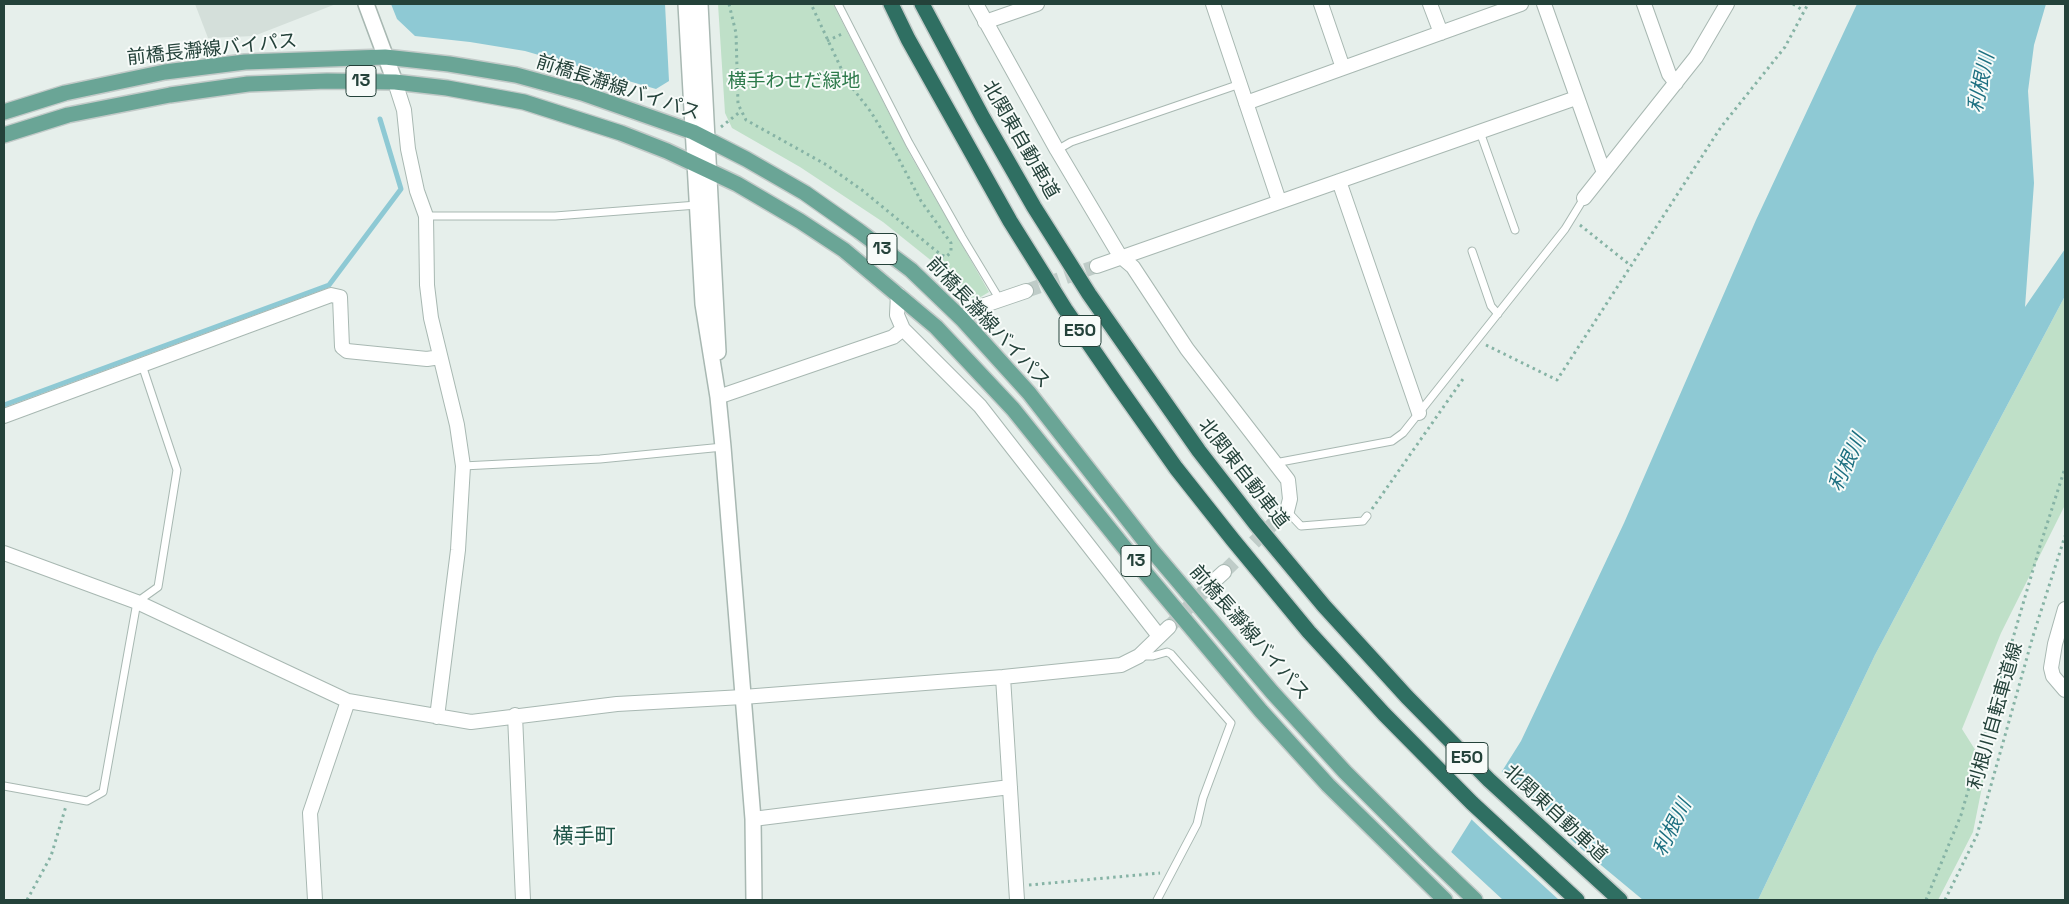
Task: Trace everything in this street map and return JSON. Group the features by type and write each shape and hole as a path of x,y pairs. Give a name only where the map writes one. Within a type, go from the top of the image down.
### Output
{"highway":[{"name":"E50","path":"891,4 908,39 1010,221 1065,309 1176,468 1232,540 1310,632 1384,714 1465,796 1577,900"},
{"name":"北関東自動車道","path":"922,4 1029,198 1094,302 1199,451 1255,523 1324,606 1407,697 1489,780 1620,900"}],"main road":[{"name":"前橋長瀞線バイパス","path":"4,112 65,93 165,72 245,62 385,57 450,64 516,75 582,93 708,139 806,193 911,270 962,319 1028,393 1150,548 1272,692 1352,779 1475,900"},
{"name":"前橋長瀞線バイパス","path":"4,135 68,115 170,95 248,84 327,81 395,82 455,89 524,102 621,133 694,163 737,184 800,221 844,250 936,327 1013,409 1132,557 1261,711 1328,785 1445,900"}],"street":[{"path":"366,4 404,110 408,149 417,191 426,216 427,284 430,310 457,425 463,466 458,550 437,717"},
{"path":"686,4 703,304 718,397 723,447 753,819 754,900"},
{"path":"700,4 718,328 718,397"},
{"path":"976,4 1056,150 1120,256 1133,267 1187,349 1288,480 1290,499 1282,515"},
{"path":"986,22 1037,4"},
{"path":"1213,4 1279,201"},
{"path":"1321,4 1343,68"},
{"path":"1430,4 1441,33"},
{"path":"1246,103 1521,4"},
{"path":"1544,4 1604,173"},
{"path":"1644,4 1669,74 1676,83"},
{"path":"1584,198 1696,57 1726,4"},
{"path":"1097,266 1120,256 1576,98"},
{"path":"1339,181 1419,413"},
{"path":"962,319 979,307 1026,291"},
{"path":"4,553 138,602 348,702 470,722 617,704 743,698 1003,677 1122,665 1139,656 1164,632 980,406 903,329 897,314 898,294"},
{"path":"4,416 331,295 340,297 342,347 348,351 427,359 440,357"},
{"path":"718,397 893,336 903,329"},
{"path":"1213,582 1224,572"},
{"path":"2065,609 2055,644 2051,668 2053,676 2065,690"},
{"path":"1003,677 1017,893"},
{"path":"315,900 310,813 348,702"},
{"path":"516,715 524,900"},
{"path":"753,819 1010,787"}],"lane":[{"path":"838,4 909,143 1000,300"},
{"path":"1056,150 1071,142 1240,84"},
{"path":"1480,132 1515,230"},
{"path":"1274,463 1392,441 1404,433 1572,218 1584,198"},
{"path":"426,216 555,216 696,205"},
{"path":"1472,252 1492,306 1498,314"},
{"path":"4,786 87,801 103,792 138,602 158,587 177,470 142,364"},
{"path":"463,466 600,459 723,447"},
{"path":"1282,515 1301,526 1363,521 1367,516"},
{"path":"1139,656 1153,656 1167,652 1171,654 1231,723 1202,798 1198,824 1157,900"}],"path":[{"path":"730,4 736,33 738,104 746,120 825,164 862,190 946,257 951,252 952,244 921,201 871,112 847,81 811,4"},
{"path":"1792,4 1804,11"},
{"path":"1481,352 1487,344 1557,380 1720,127 1785,47 1808,4"},
{"path":"827,41 850,30"},
{"path":"721,127 741,110"},
{"path":"1572,218 1630,265"},
{"path":"1367,516 1464,376"},
{"path":"1926,900 1961,815 2040,546 2065,468"},
{"name":"利根川自転車道線","path":"1945,900 1976,834 2033,636 2065,536"},
{"path":"27,900 50,856 68,798"},
{"path":"1017,893 1172,871"}],"shaded area":[{"path":"195,4 336,4 254,36 208,38"}],"green space":[{"name":"横手わせだ緑地","path":"718,4 833,4 911,156 989,292 974,301 943,270 883,222 800,167 732,128 725,113"},
{"path":"2065,296 2065,505 2001,633 1962,729 1986,767 1973,832 1938,900 1758,900 1875,655"}],"water":[{"path":"391,4 665,4 669,81 656,89 525,51 415,36 397,19"},
{"name":"利根川","path":"1857,4 2046,4 2034,45 2028,91 2034,183 2025,307 2065,249 2065,296 1875,655 1758,900 1421,900 1521,741 1624,523 1756,220"}],"pier":[{"path":"1500,770 1578,846 1643,900 1559,900 1470,818"},
{"path":"1449,850 1503,900 1418,900"}],"waterway":[{"path":"4,405 329,285 401,189 380,119"}],"tunnel":[{"path":"1026,291 1097,266"},
{"path":"1224,572 1278,519"},
{"path":"1169,627 1213,582"}],"district":[{"name":"横手町","path":"584,837"}]}
